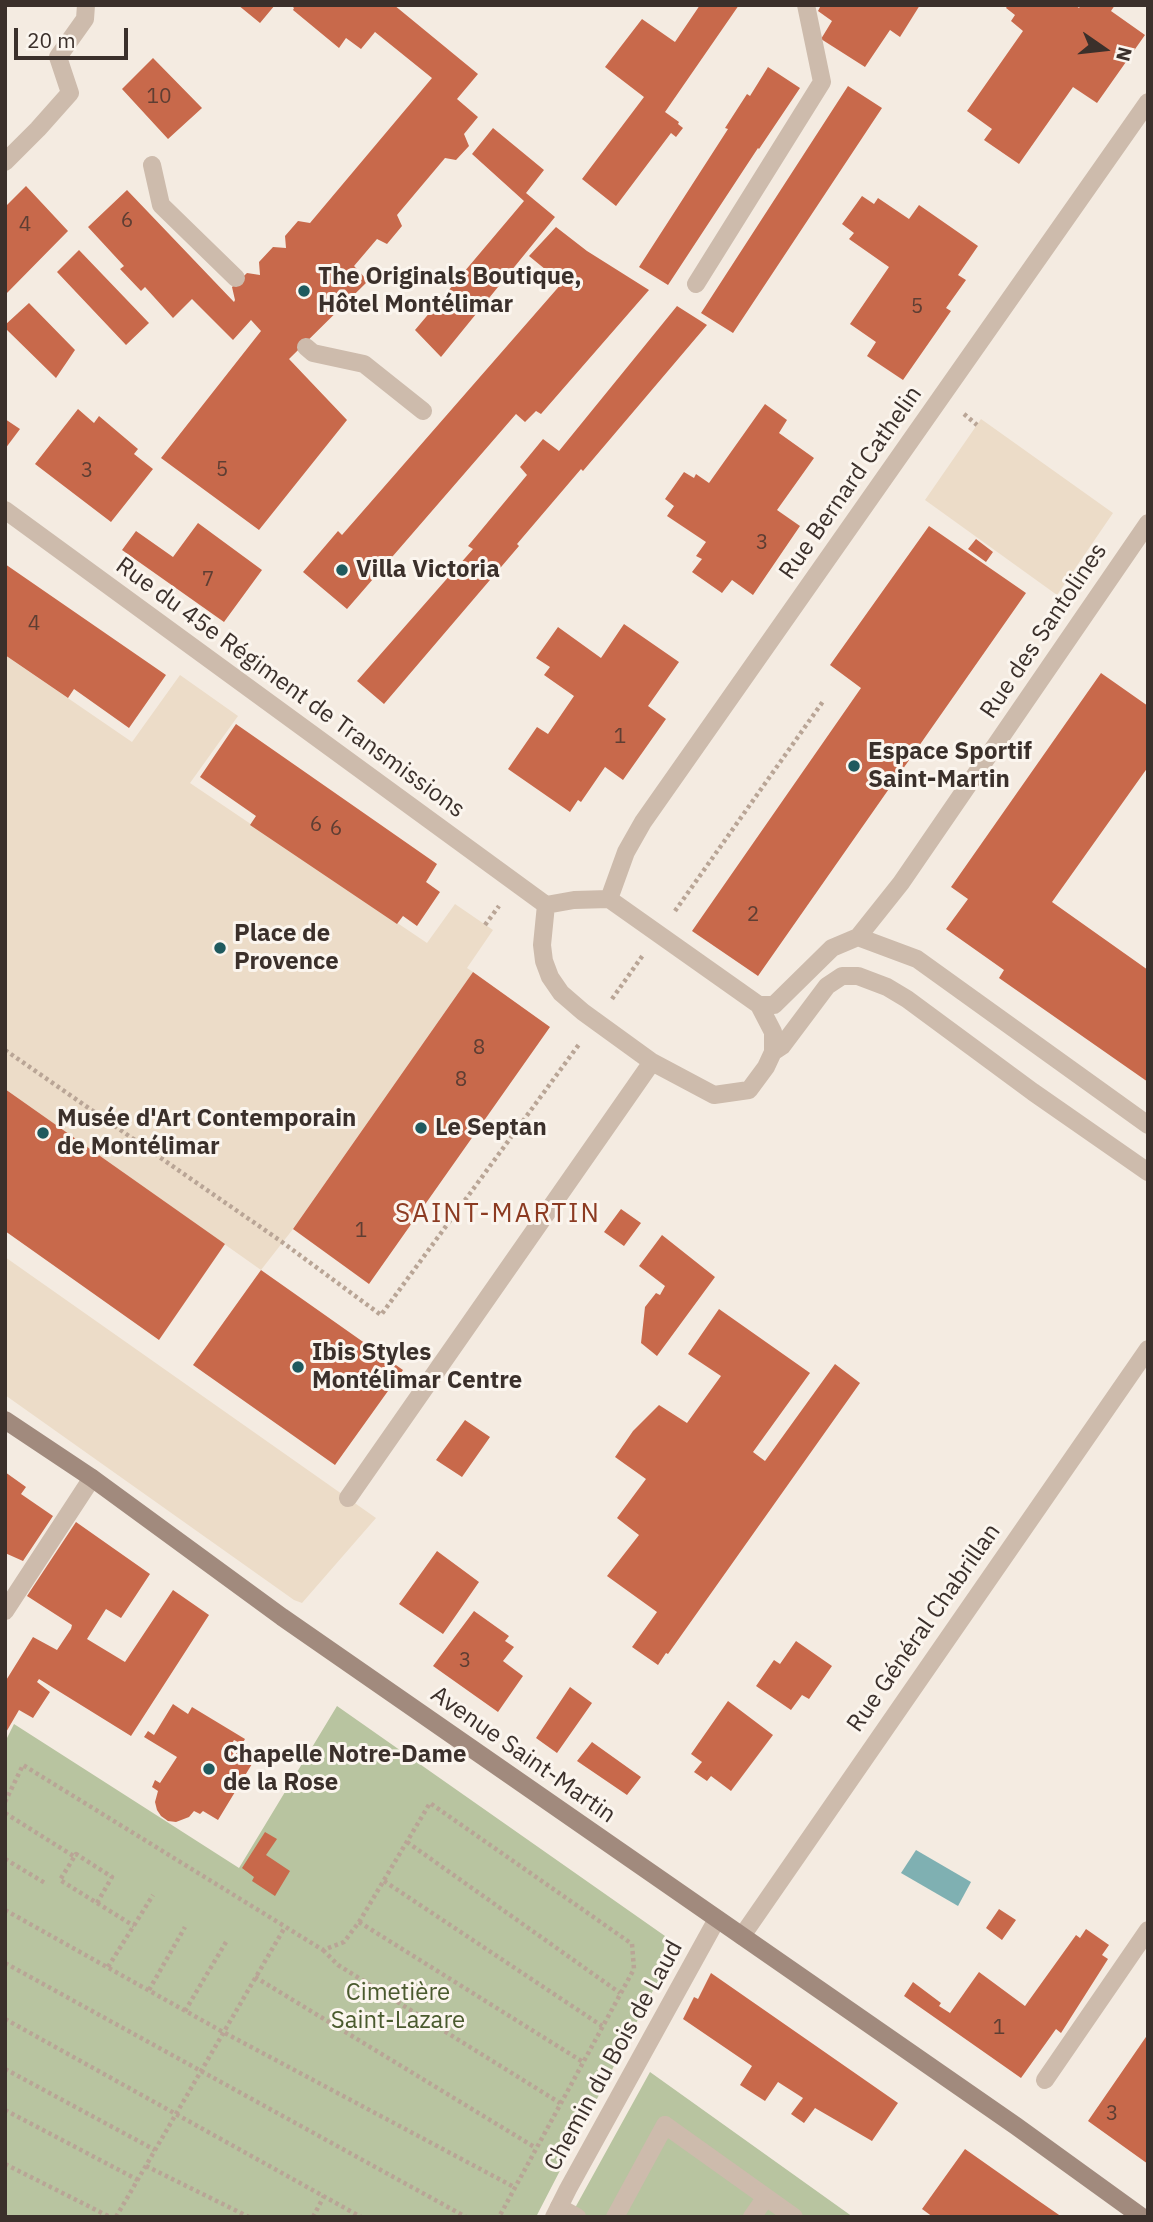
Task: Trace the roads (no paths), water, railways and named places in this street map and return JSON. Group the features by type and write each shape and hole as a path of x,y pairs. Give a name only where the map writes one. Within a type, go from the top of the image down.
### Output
{"main road":[{"name":"Avenue Saint-Martin","path":"5,1420 92,1478 282,1617 1016,2126 1142,2217"}],"street":[{"path":"5,162 70,93 58,57 85,19 86,5"},
{"path":"696,284 822,82 806,5"},
{"name":"Rue Bernard Cathelin","path":"609,900 626,852 643,822 1148,102"},
{"path":"152,165 161,205 236,278"},
{"path":"306,347 313,353 365,364 423,411"},
{"name":"Rue du 45e Régiment de Transmissions","path":"5,510 546,905"},
{"name":"Rue des Santolines","path":"858,937 901,883 1148,523"},
{"path":"574,900 609,900 760,1005 773,1032 772,1052 766,1067 749,1090 713,1095 652,1062 561,993 550,977 544,961 542,945 546,905 574,900"},
{"path":"760,1005 774,1005 832,948 858,937 918,959 1148,1125"},
{"path":"772,1052 782,1046 827,986 842,976 858,976 887,987 907,999 1148,1172"},
{"path":"348,1498 652,1062"},
{"name":"Rue Général Chabrillan","path":"742,1936 1148,1349"},
{"path":"5,1611 92,1478"},
{"name":"Chemin du Bois de Laud","path":"557,2212 717,1919"},
{"path":"1045,2080 1148,1930"},
{"path":"615,2217 665,2125 794,2217"},
{"path":"752,2217 766,2197"},
{"path":"557,2212 577,2217"}],"water":[{"path":"916,1850 971,1882 958,1906 901,1873"}],"place":[{"name":"The Originals Boutique, Hôtel Montélimar","path":"304,291"},
{"name":"Villa Victoria","path":"342,570"},
{"name":"Espace Sportif Saint-Martin","path":"854,766"},
{"name":"Place de Provence","path":"220,948"},
{"name":"Le Septan","path":"421,1128"},
{"name":"Musée d'Art Contemporain de Montélimar","path":"43,1133"},
{"name":"Ibis Styles Montélimar Centre","path":"298,1367"},
{"name":"Chapelle Notre-Dame de la Rose","path":"209,1769"}],"district":[{"name":"SAINT-MARTIN","path":"498,1214"}],"park label":[{"name":"Cimetière Saint-Lazare","path":"398,2007"}]}
